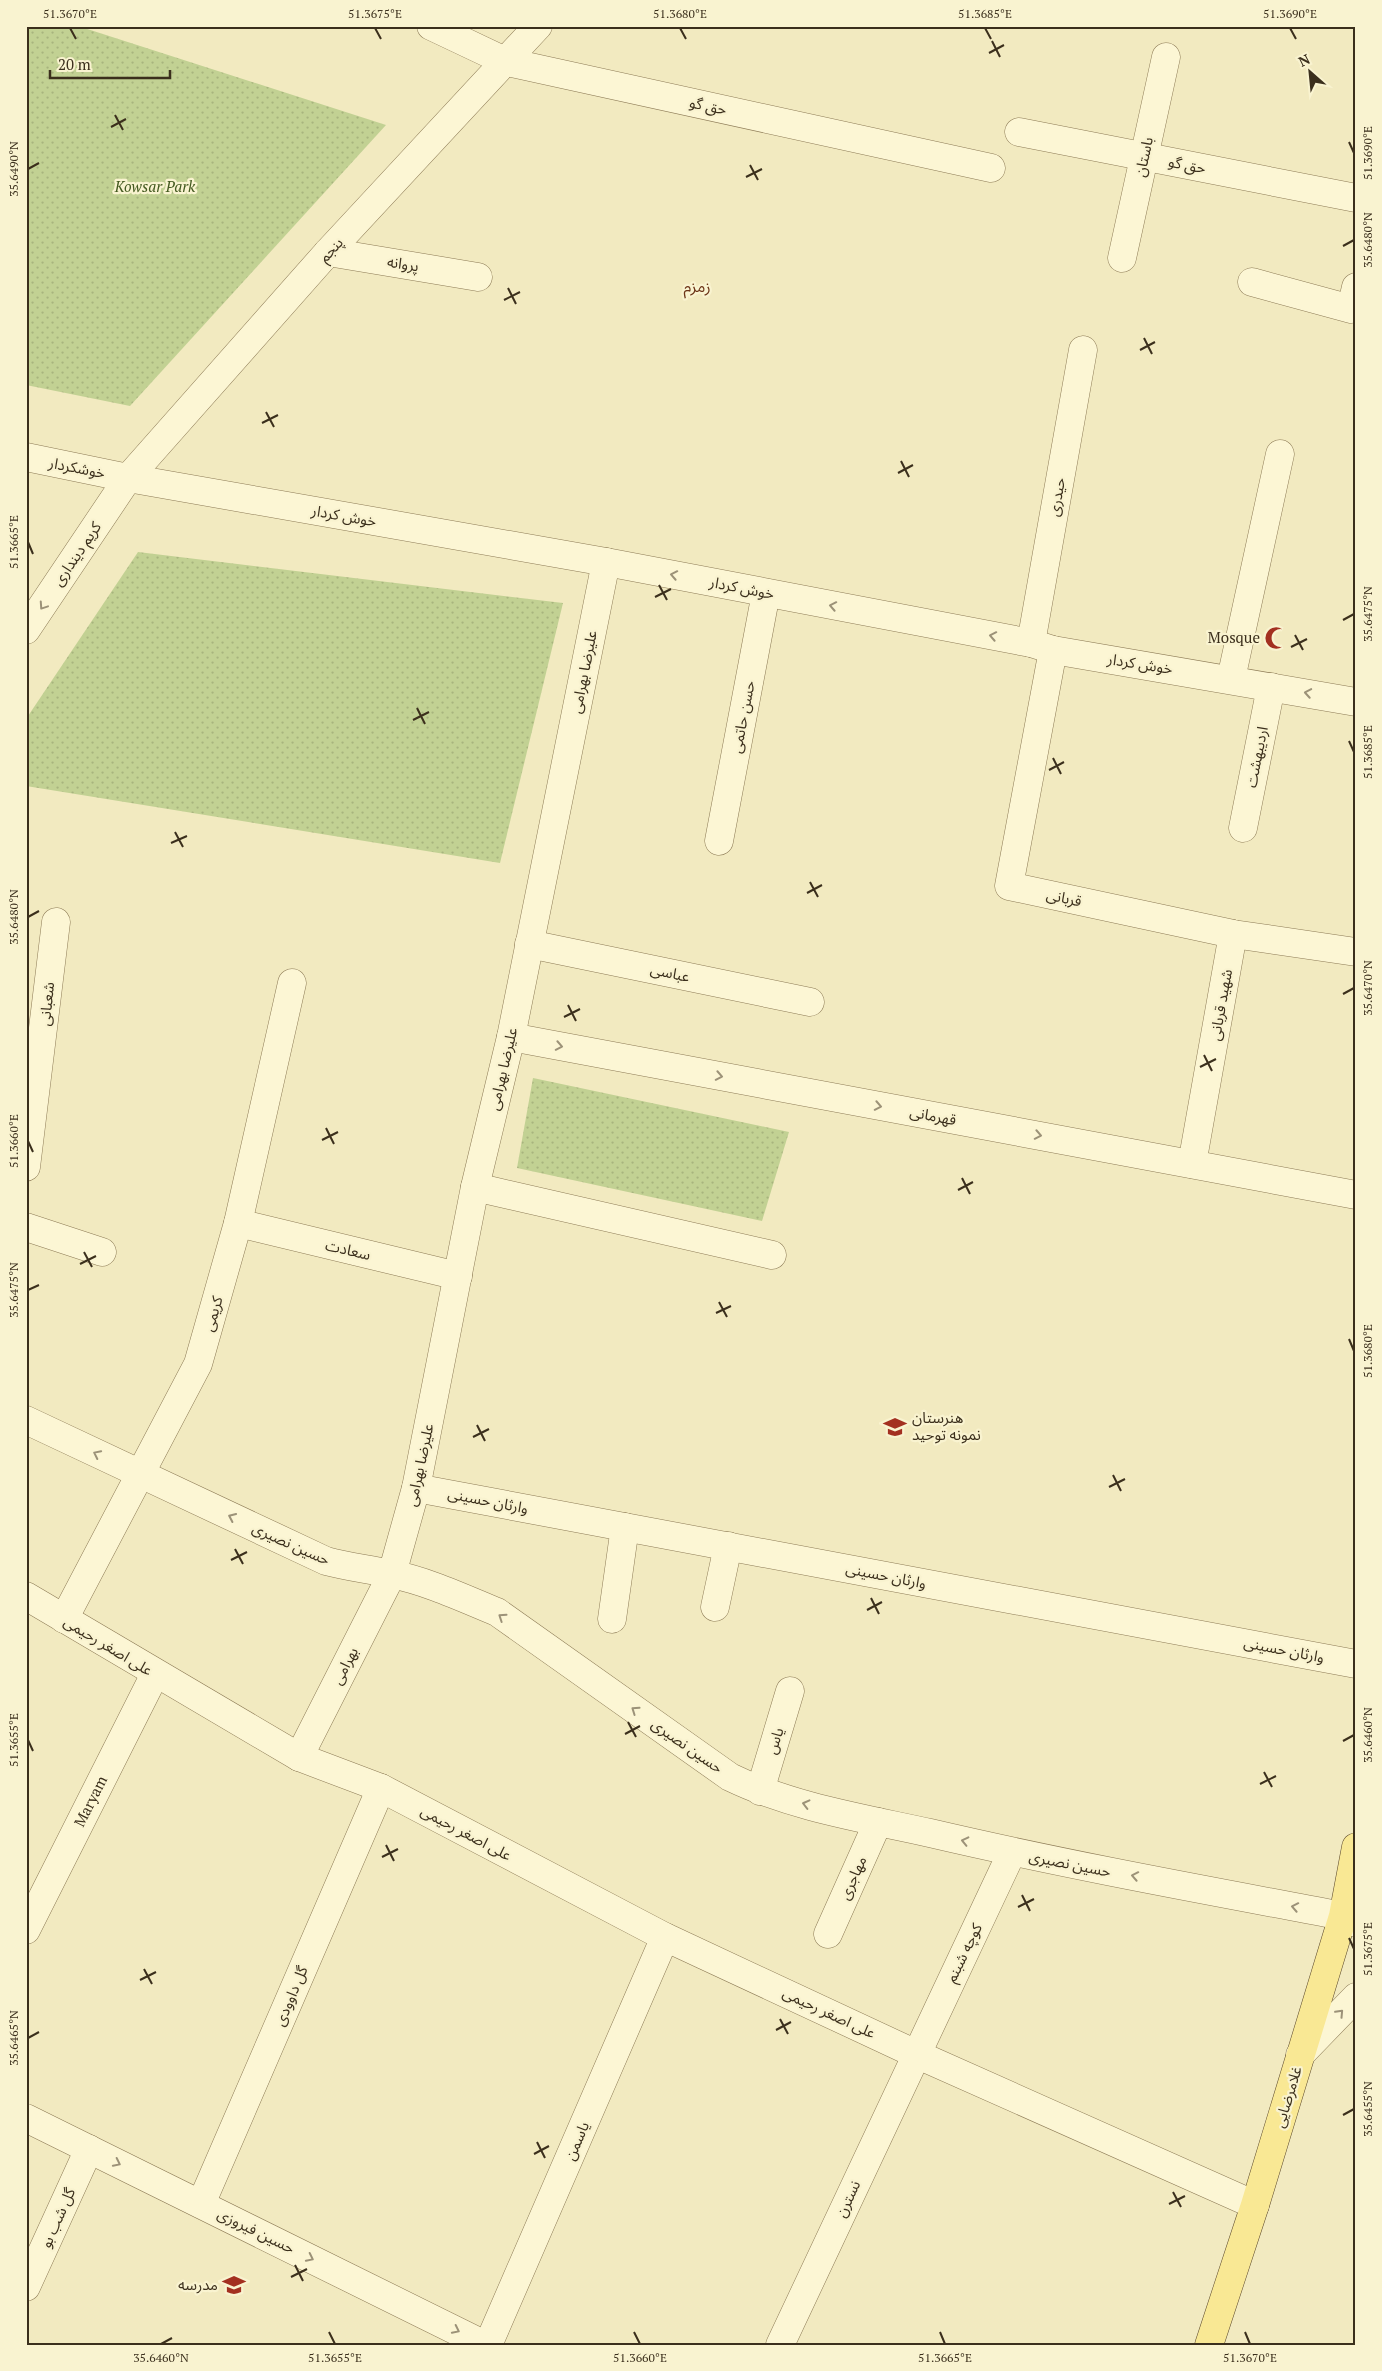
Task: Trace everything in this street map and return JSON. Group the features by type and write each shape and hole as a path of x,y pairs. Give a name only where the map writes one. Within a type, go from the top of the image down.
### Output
{"main road":[{"name":"غلامرضایی","path":"1210,2345 1300,2055 1349,1920 1356,1847"}],"street":[{"name":"حق گو","path":"431,26 507,62 991,168"},
{"name":"پنجم","path":"128,478 328,252 507,62 538,26"},
{"name":"باستان","path":"1122,258 1166,57"},
{"name":"حق گو","path":"1019,132 1356,198"},
{"name":"پروانه","path":"328,252 478,276"},
{"path":"1252,282 1351,309 1356,287"},
{"name":"حیدری","path":"1042,646 1083,350"},
{"path":"1231,679 1280,454"},
{"name":"خوشکردار","path":"26,457 128,478"},
{"name":"خوش کردار","path":"128,478 606,562 1042,646 1356,702"},
{"name":"کریم دینداری","path":"26,630 128,478"},
{"name":"علیرضا بهرامی","path":"392,1574 416,1488 475,1187 511,1037 606,562"},
{"name":"حسن حاتمی","path":"719,841 766,593"},
{"name":"قربانی","path":"1042,646 1009,886 1233,934 1356,952"},
{"name":"اردیبهشت","path":"1243,828 1271,687"},
{"name":"شعبانی","path":"26,1167 32,1085 56,922"},
{"name":"شهید قربانی","path":"1192,1164 1233,934"},
{"name":"عباسی","path":"529,944 810,1002"},
{"name":"کریمی","path":"64,1619 198,1364 238,1223 292,983"},
{"name":"قهرمانی","path":"511,1037 1356,1195"},
{"path":"475,1187 772,1255"},
{"name":"سعادت","path":"238,1223 458,1276"},
{"path":"26,1227 102,1252"},
{"name":"حسین نصیری","path":"26,1420 326,1561 392,1574 456,1595 497,1612 730,1777 760,1791 878,1822 1012,1852 1349,1920"},
{"name":"وارثان حسینی","path":"416,1488 1356,1664"},
{"path":"612,1619 626,1527"},
{"path":"715,1607 728,1546"},
{"name":"بهرامی","path":"299,1757 392,1574"},
{"name":"علی اصغر رحیمی","path":"26,1596 299,1757 381,1788 665,1937 916,2054 1255,2205"},
{"name":"Maryam","path":"26,1930 156,1674"},
{"name":"یاس","path":"760,1791 790,1691"},
{"name":"گل داوودی","path":"201,2204 381,1788"},
{"name":"مهاجری","path":"828,1934 878,1822"},
{"name":"کوچه شبنم","path":"916,2054 1012,1852"},
{"name":"یاسمن","path":"487,2345 665,1937"},
{"path":"1300,2055 1356,1997"},
{"name":"نسترن","path":"780,2345 916,2054"},
{"name":"حسین فیروزی","path":"26,2118 487,2345"},
{"name":"گل شب بو","path":"26,2287 89,2149"}],"green space":[{"name":"Kowsar Park","path":"26,26 78,26 386,125 130,406 26,385"},
{"path":"138,552 563,603 500,863 26,786 26,719"},
{"path":"533,1078 789,1132 762,1221 517,1168"}],"place":[{"name":"Mosque","path":"1276,638"},
{"name":"هنرستان نمونه توحید","path":"895,1427"},
{"name":"مدرسه","path":"234,2285"}],"district":[{"name":"زمزم","path":"697,286"}]}
